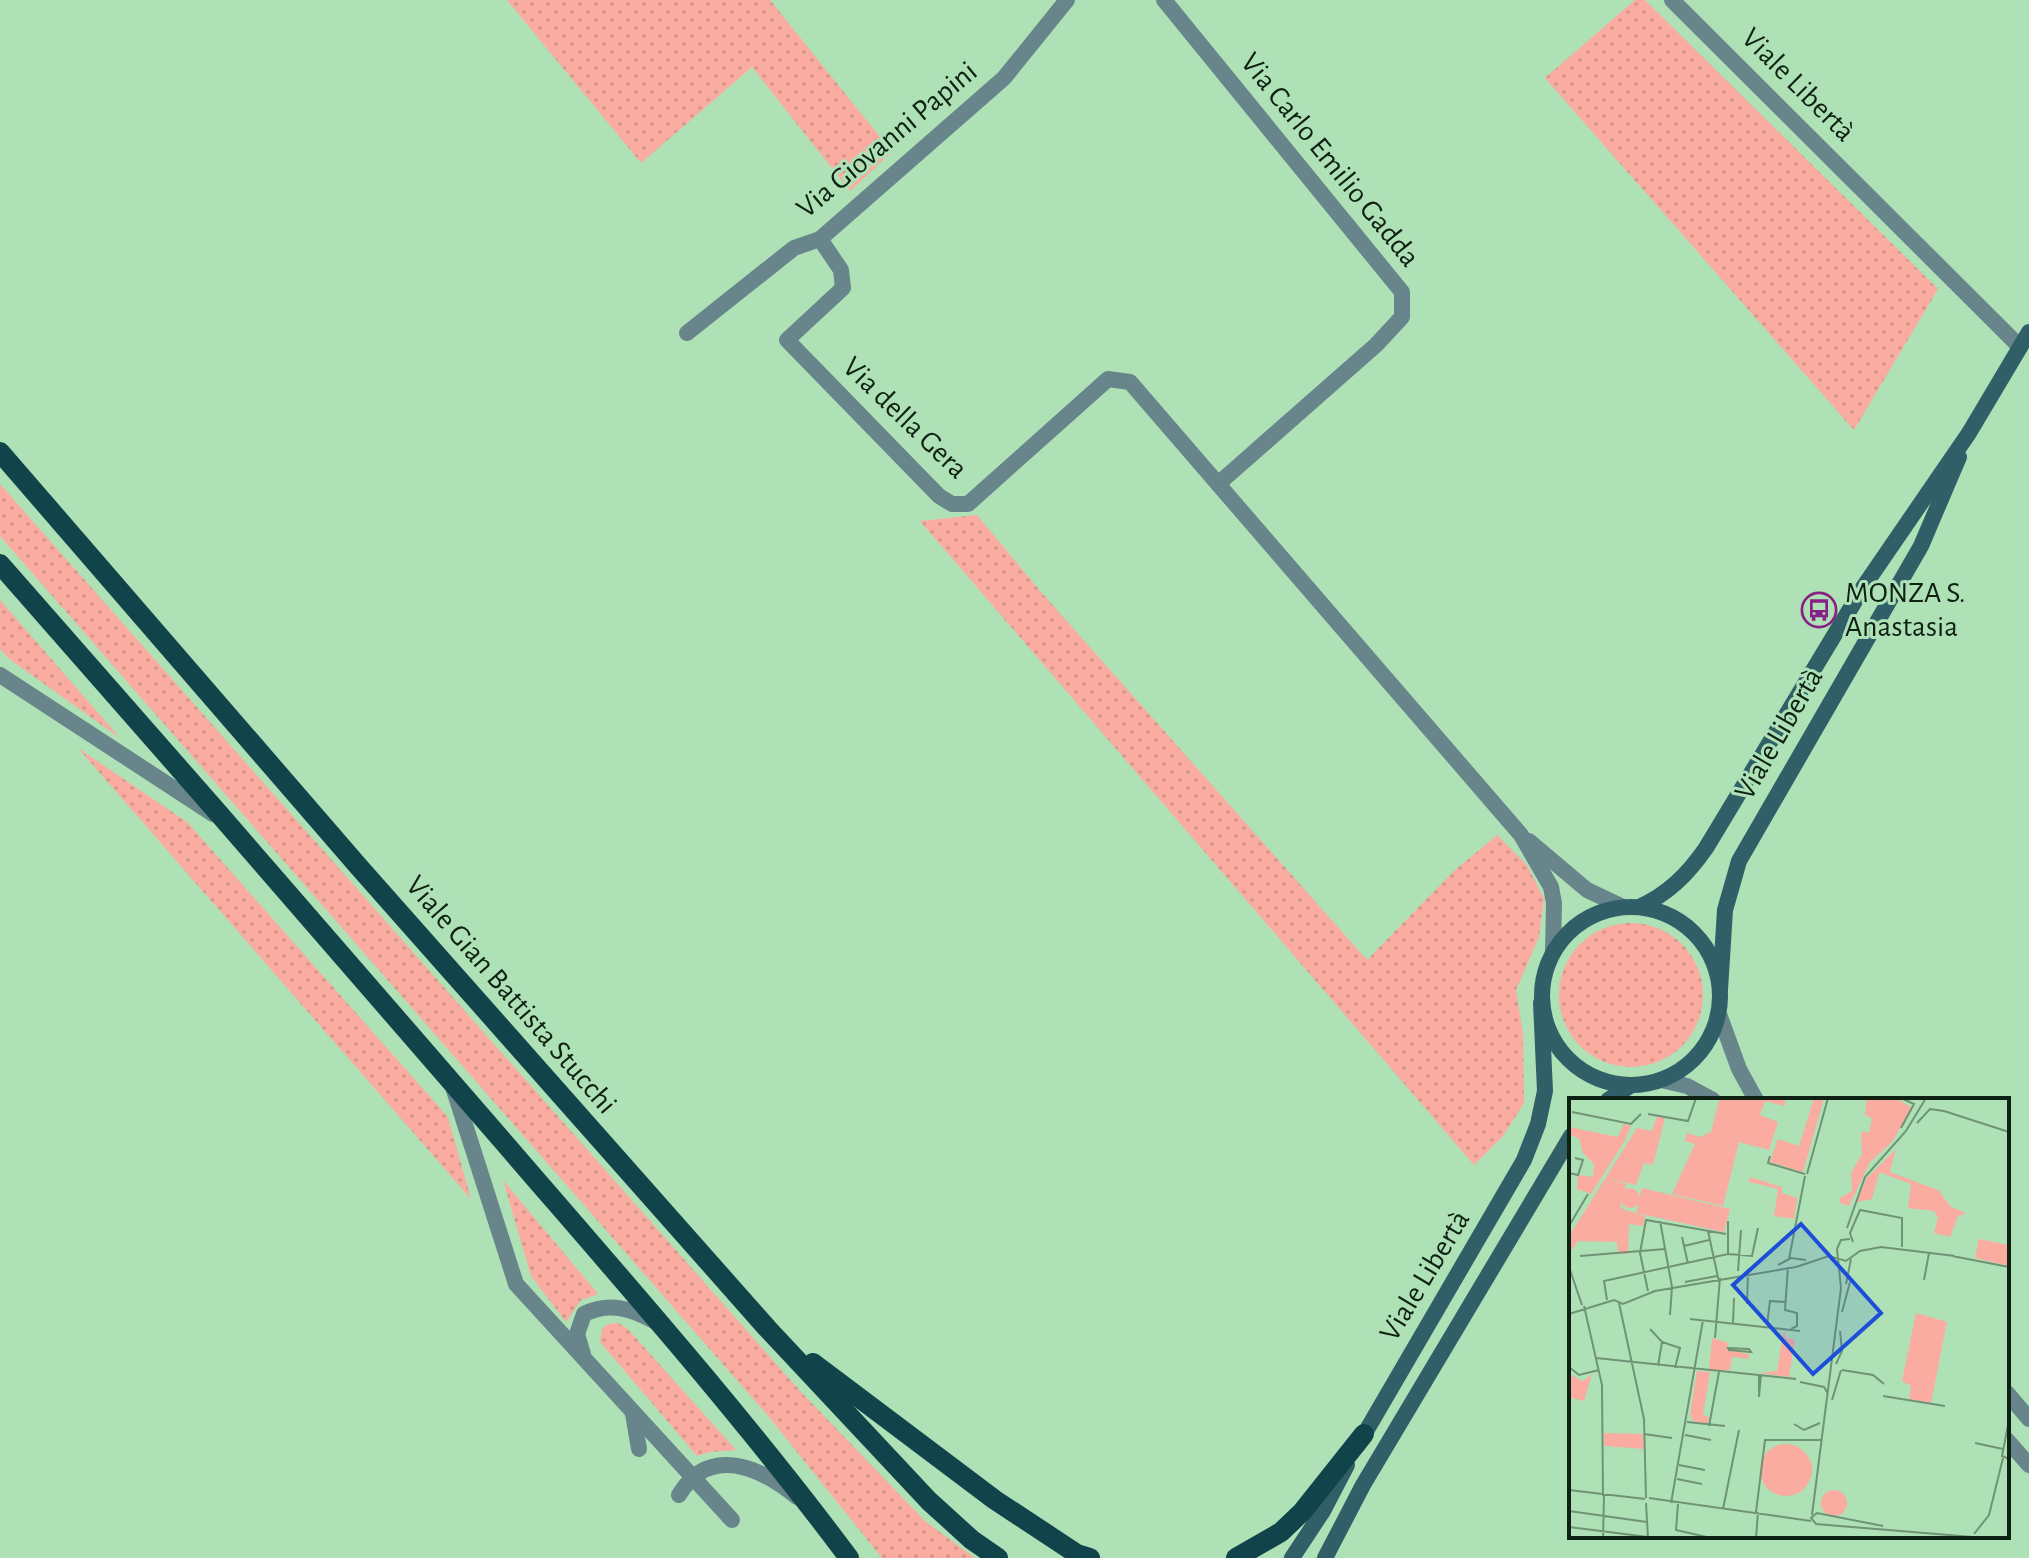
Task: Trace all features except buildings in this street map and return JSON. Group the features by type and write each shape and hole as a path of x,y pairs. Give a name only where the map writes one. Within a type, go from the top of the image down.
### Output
{"main road":[{"name":"Viale Libertà","path":"1631,907 1674,886 1696,864 1864,586 1969,433 2029,332"},
{"name":"Viale Libertà","path":"1720,990 1725,910 1739,861 1921,546 1969,433"},
{"name":"Viale Gian Battista Stucchi","path":"0,452 359,867 767,1328 929,1501 972,1540 998,1558"},
{"path":"0,564 231,826 661,1325 776,1462 849,1558"},
{"path":"1611,1098 1630,1086 1661,1080 1681,1071 1699,1055 1711,1037 1719,1014 1720,990 1712,959 1694,933 1670,916 1631,907 1602,912 1582,921 1566,935 1553,952 1543,976 1541,1003 1551,1037 1571,1063 1597,1079 1630,1086"},
{"name":"Viale Libertà","path":"1292,1558 1323,1511 1364,1434 1524,1160 1538,1124 1545,1091 1541,1003"},
{"name":"Viale Libertà","path":"1325,1558 1363,1485 1569,1139"},
{"path":"767,1328 995,1500 1077,1554 1090,1558"},
{"path":"1236,1558 1281,1532 1302,1512 1364,1434"}],"street":[{"name":"Via Giovanni Papini","path":"687,333 794,248 820,239 1004,78 1067,0"},
{"name":"Via Carlo Emilio Gadda","path":"1164,0 1402,292 1402,317 1376,345 1218,484"},
{"name":"Viale Libertà","path":"1672,0 2020,347"},
{"name":"Via della Gera","path":"820,239 841,270 843,288 787,340 939,496 952,504 968,504 1108,379 1130,382 1218,484"},
{"path":"1218,484 1521,835 1587,890 1631,907"},
{"path":"0,675 231,826"},
{"path":"1521,835 1551,887 1554,903 1553,952"},
{"path":"1719,1014 1739,1069 1755,1098"},
{"path":"1661,1080 1687,1086 1709,1098"},
{"path":"451,1081 516,1284 732,1520"},
{"path":"585,1359 577,1334 584,1314 596,1308 616,1306 635,1311 661,1325"},
{"path":"2009,1395 2029,1419"},
{"path":"633,1412 639,1449"},
{"path":"2009,1442 2029,1465"},
{"path":"679,1495 692,1477 711,1467 737,1464 762,1473 813,1510"}],"shaded area":[{"path":"507,0 770,0 892,152 850,191 752,67 641,163"},
{"path":"1635,0 1645,0 1938,289 1854,430 1545,78"},
{"path":"0,484 801,1392 926,1522 975,1558 882,1558 769,1417 0,536"},
{"path":"977,515 1041,592 1367,960 1454,871 1497,835 1527,865 1544,899 1539,937 1516,990 1523,1034 1524,1103 1503,1136 1474,1165 920,521"},
{"path":"0,600 120,738 8,658 0,649"},
{"path":"78,748 187,822 448,1117 471,1199"},
{"path":"1631,923 1658,929 1682,944 1697,968 1703,995 1697,1022 1682,1046 1658,1061 1631,1067 1604,1061 1580,1046 1565,1022 1559,995 1565,968 1580,944 1604,929"},
{"path":"503,1180 598,1294 581,1300 566,1322 531,1276"},
{"path":"618,1323 627,1328 736,1450 697,1456 600,1342 602,1329 608,1324"}],"place":[{"name":"MONZA S. Anastasia","path":"1819,610"}]}
